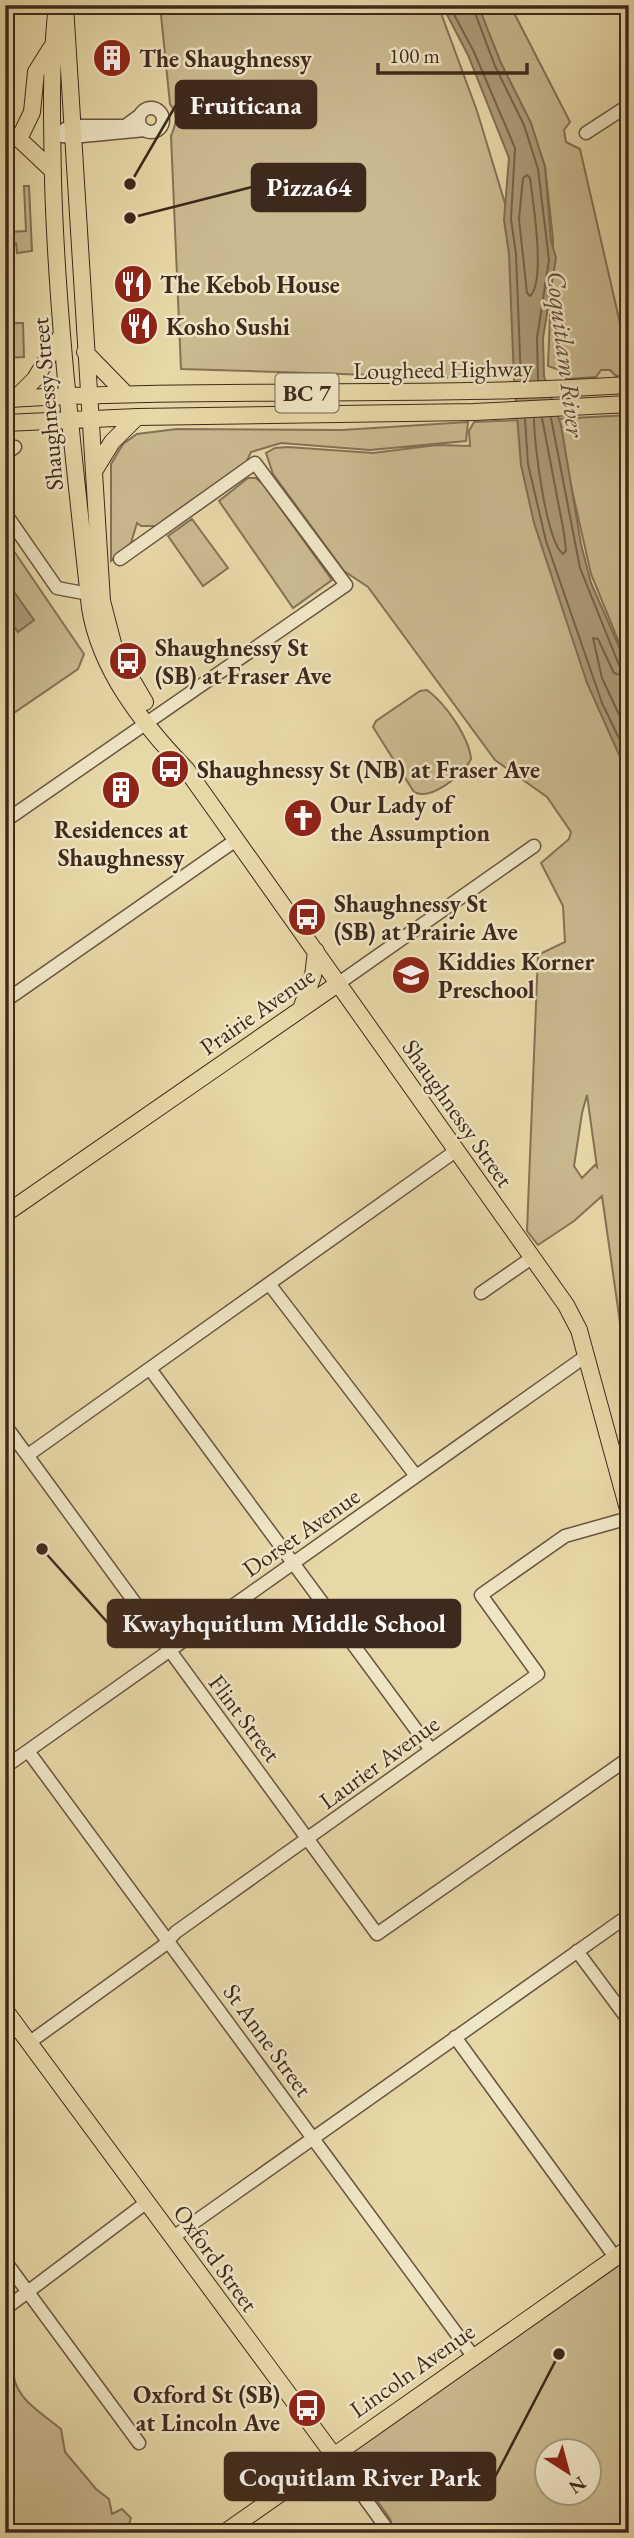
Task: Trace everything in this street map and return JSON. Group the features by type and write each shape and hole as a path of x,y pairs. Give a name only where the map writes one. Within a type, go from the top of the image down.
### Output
{"main road":[{"name":"Shaughnessy Street","path":"57,5 52,46 52,135 67,394 89,594 94,628 106,660 339,983 573,1317 629,1516"},
{"name":"Shaughnessy Street","path":"65,5 85,352 106,621 118,657 150,719"},
{"path":"52,46 36,72 32,112 19,139 53,171"},
{"path":"10,399 35,379 63,334"},
{"path":"85,352 124,393"},
{"name":"Lougheed Highway","path":"10,399 88,393 490,392 629,386"},
{"name":"Lougheed Highway","path":"5,423 138,417 492,412 629,404"},
{"path":"96,468 112,442 138,417"},
{"path":"302,1009 313,976 316,951"},
{"name":"Prairie Avenue","path":"5,1214 339,983"},
{"name":"Oxford Street","path":"5,2010 332,2454"},
{"name":"Lincoln Avenue","path":"224,2533 332,2454 622,2252"}],"street":[{"path":"586,132 629,105"},
{"path":"52,135 72,132 125,125 145,110 153,108 162,116 158,130 72,132"},
{"path":"140,115 139,123 145,131"},
{"path":"5,821 346,585 256,463 120,559"},
{"path":"5,513 57,588 89,594"},
{"path":"5,1001 236,840"},
{"name":"Prairie Avenue","path":"339,983 534,846"},
{"path":"28,1455 457,1150"},
{"path":"481,1293 533,1257"},
{"path":"270,1284 416,1476"},
{"name":"Dorset Avenue","path":"5,1767 586,1356"},
{"path":"150,1369 431,1750"},
{"name":"Flint Street","path":"5,1425 377,1934 629,1758"},
{"name":"Laurier Avenue","path":"30,2042 308,1838 538,1674 481,1595 565,1536 629,1516"},
{"name":"St Anne Street","path":"28,1751 473,2356"},
{"path":"173,2238 629,1914"},
{"path":"577,1951 629,2021"},
{"path":"455,2037 622,2252"},
{"path":"5,2309 147,2202"},
{"path":"5,2261 139,2443"},
{"name":"Oxford Street","path":"332,2454 390,2533"}],"shaded area":[{"path":"160,5 438,5 477,111 507,210 525,369 491,370 489,367 473,367 466,378 181,369 171,136 176,116 170,104"},
{"path":"473,5 510,5 570,122 564,130 566,142 580,149 628,358 628,375 616,376 610,370 601,370 596,377 567,379 557,369 548,366 553,239 545,166 526,114 497,66"},
{"path":"24,186 29,186 32,251 17,253 16,243 10,243 10,232 26,231"},
{"path":"11,315 12,323 23,323 24,357 5,358 5,316"},
{"path":"629,415 629,667 591,574 556,419"},
{"path":"522,420 629,760 629,1386 602,1196 574,1221 538,1245 527,1231 538,955 565,942 563,906 541,863 569,839 571,832 547,797 495,760 368,587 344,571 273,474 266,453 275,448 288,447 373,453 437,445 470,446 469,431 474,422","holes":["587,1095 597,1167 595,1165 582,1178 574,1166"]},
{"path":"468,422 466,441 370,450 281,443 251,452 244,467 157,526 141,526 137,523 131,543 111,561 111,464 123,444 137,434 177,429 342,430"},
{"path":"248,478 256,478 263,484 332,580 293,608 219,501"},
{"path":"192,519 228,568 203,586 168,536"},
{"path":"5,538 84,654 78,669 5,719"},
{"path":"427,690 455,721 466,741 471,759 446,785 421,794 414,792 373,727 376,721 420,691"},
{"path":"629,2258 629,2533 395,2533 390,2519 345,2455"},
{"path":"5,2357 14,2362 13,2374 20,2393 35,2409 61,2429 65,2452 96,2489 109,2499 112,2514 122,2509 131,2518 126,2533 5,2533"}],"water":[{"name":"Coquitlam River","path":"442,5 478,5 501,63 531,123 545,167 551,240 556,258 543,338 544,376 561,425 581,544 591,583 629,669 629,777 587,683 534,523 521,465 514,379 509,254 504,220 509,158 468,55"},
{"path":"12,589 34,620 18,632 5,614 5,594"}],"place":[{"name":"The Shaughnessy","path":"112,58"},
{"name":"Fruiticana","path":"130,184"},
{"name":"Pizza64","path":"130,218"},
{"name":"The Kebob House","path":"133,284"},
{"name":"Kosho Sushi","path":"139,326"},
{"name":"Shaughnessy St (SB) at Fraser Ave","path":"128,661"},
{"name":"Shaughnessy St (NB) at Fraser Ave","path":"170,769"},
{"name":"Residences at Shaughnessy","path":"121,790"},
{"name":"Our Lady of the Assumption","path":"303,818"},
{"name":"Shaughnessy St (SB) at Prairie Ave","path":"307,917"},
{"name":"Kiddies Korner Preschool","path":"411,975"},
{"name":"Kwayhquitlum Middle School","path":"42,1549"},
{"name":"Coquitlam River Park","path":"559,2354"},
{"name":"Oxford St (SB) at Lincoln Ave","path":"307,2408"}]}
